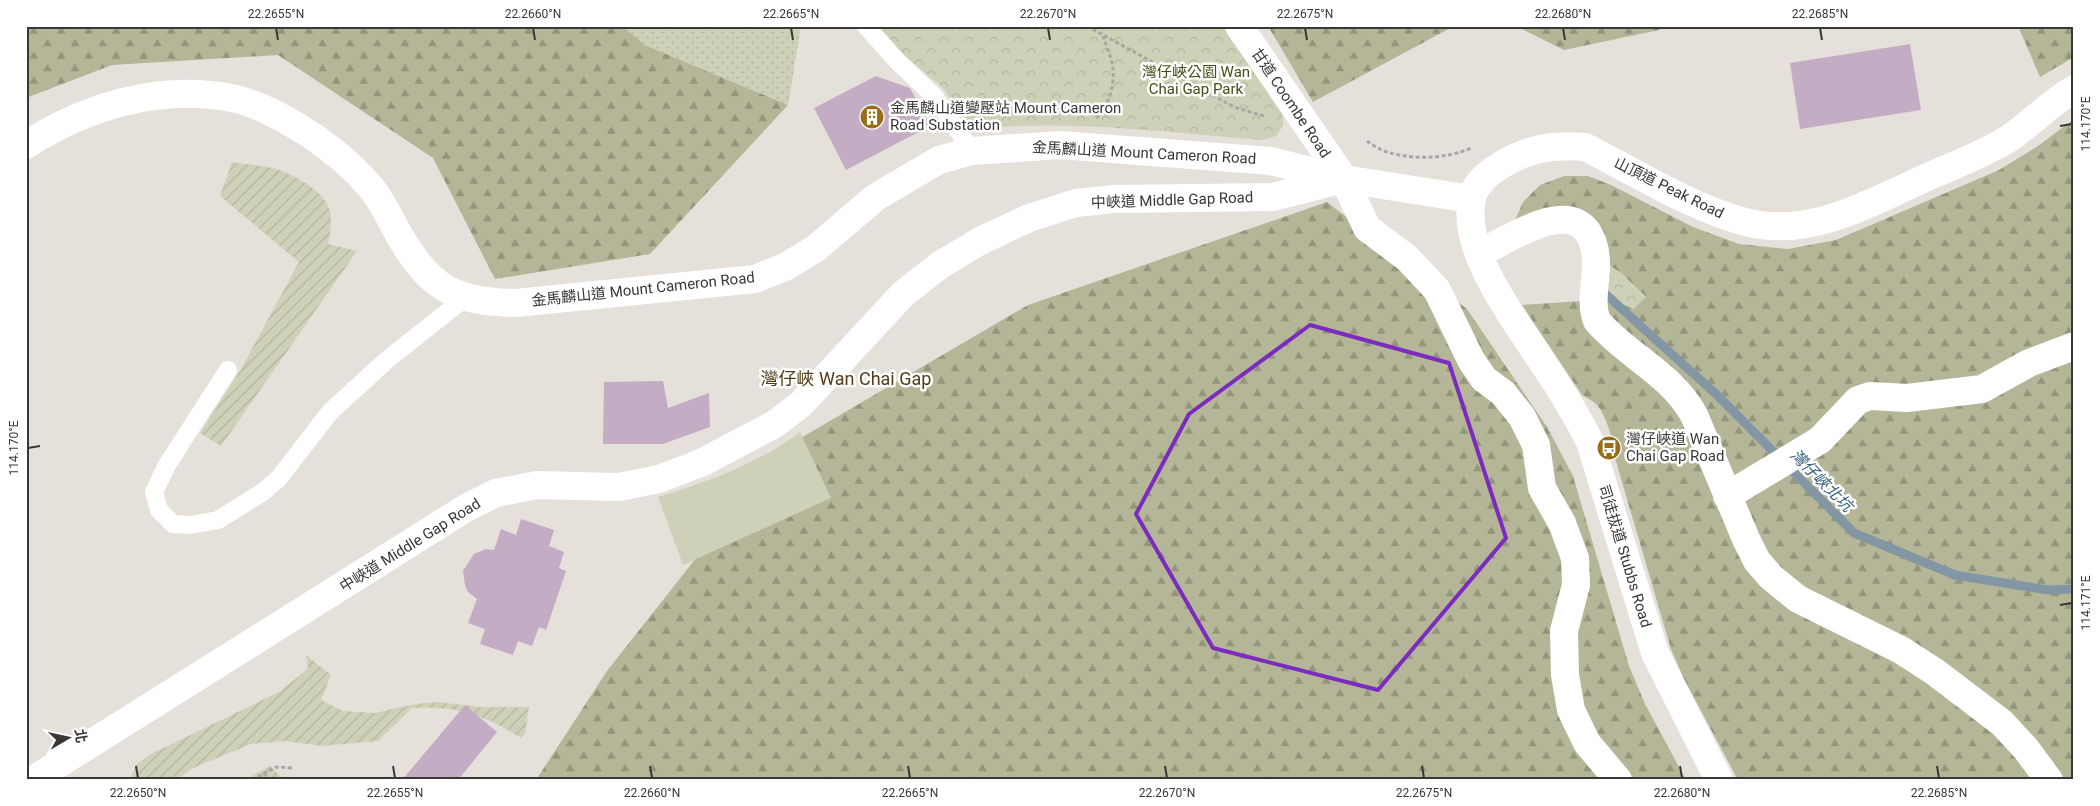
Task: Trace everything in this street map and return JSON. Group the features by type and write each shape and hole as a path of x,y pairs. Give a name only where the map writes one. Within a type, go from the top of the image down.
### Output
{"street":[{"name":"甘道 Coombe Road","path":"1239,26 1344,179 1367,228 1407,258 1436,290 1471,360 1484,379 1503,393 1517,411 1536,445 1542,488 1562,523 1575,558 1576,585 1564,631 1565,675 1571,710 1586,744 1618,780"},
{"name":"山頂道 Peak Road","path":"1472,199 1477,184 1489,172 1509,160 1531,150 1570,146 1585,147 1718,214 1771,226 1809,224 1850,212 1994,146 2024,128 2074,89"},
{"name":"金馬麟山道 Mount Cameron Road","path":"26,144 49,130 83,115 121,102 160,95 196,94 233,98 267,110 342,156 374,192 402,241 426,274 445,289 465,298 486,303 516,303 755,279 785,267 814,249 876,197 939,160 972,152 1023,146 1060,145 1271,161 1344,179"},
{"path":"1344,179 1472,199"},
{"name":"中峽道 Middle Gap Road","path":"33,780 466,508 496,493 537,485 619,487 659,479 701,463 775,424 802,404 903,294 948,260 980,241 1029,218 1076,203 1115,199 1273,197 1344,179"},
{"name":"司徒拔道 Stubbs Road","path":"1472,199 1472,229 1478,253 1498,295 1575,413 1590,442 1655,653 1719,780"},
{"path":"1478,253 1555,219 1571,220 1584,228 1592,240 1596,255 1594,309 1597,321 1670,382 1683,396 1694,415 1727,496 1757,561 1779,586 1804,602 1905,652 1936,672 2002,723 2016,737 2049,780"},
{"path":"1727,496 1820,440 1848,407 1864,397 1906,398 1982,389 2029,363 2074,346"}],"lane":[{"path":"866,26 898,62 934,96 972,152"},
{"path":"228,370 167,465 154,492 159,510 172,524 190,525 218,520 263,492 279,478 330,412 388,359 465,298"}],"path":[{"path":"1087,26 1102,36 1234,107 1268,118"},
{"path":"1060,145 1104,111 1111,92 1113,64 1102,36"},
{"path":"1367,141 1386,152 1411,156 1436,156"},
{"path":"252,780 276,766 293,768"},
{"path":"264,773 269,780"}],"highlighted area":[{"path":"1310,325 1449,363 1506,538 1378,690 1213,648 1136,514 1189,414"}],"green space":[{"path":"26,26 622,26 645,45 788,105 650,254 495,279 433,158 278,55 112,65 26,98"},
{"path":"622,26 801,26 788,105 645,45"},
{"name":"灣仔峽公園 Wan Chai Gap Park","path":"878,26 1225,26 1282,109 1283,126 1276,136 1263,140 1084,126 1013,126 977,129 971,127 942,87 900,52"},
{"path":"1268,26 1454,26 1313,102"},
{"path":"1516,26 1665,26 1659,30 1564,50"},
{"path":"2018,26 2074,26 2074,57 2040,77"},
{"path":"2074,119 2074,780 1738,780 1684,679 1671,649 1615,458 1612,438 1603,415 1596,404 1582,395 1522,305 1614,299 1633,309 1646,297 1621,273 1604,262 1604,236 1513,225 1523,202 1540,185 1564,176 1588,176 1611,185 1693,227 1739,244 1788,249 1836,240 1999,170 2038,146"},
{"path":"232,162 276,169 310,186 322,197 329,209 331,222 328,244 357,251 221,446 200,433 241,369 299,262 220,196"},
{"path":"1327,202 1467,309 1547,427 1573,476 1629,666 1645,704 1686,780 536,780 607,671 782,449 1028,305"},
{"path":"1604,263 1621,273 1646,297 1633,309 1614,299 1604,288"},
{"path":"800,432 831,498 683,565 658,497 695,485 751,462 785,443"},
{"path":"306,655 331,675 321,700 343,711 375,713 415,704 438,702 481,707 529,707 525,734 521,738 482,717 456,710 412,708 378,741 321,746 285,741 251,744 191,769 177,780 130,780 136,765 149,755 279,692 308,669"},
{"path":"270,766 284,780 244,780"}],"building":[{"path":"1910,44 1921,110 1800,129 1790,63"},
{"name":"金馬麟山道變壓站 Mount Cameron Road Substation","path":"876,76 910,88 930,126 846,170 814,108"},
{"path":"663,381 668,408 709,393 710,427 663,444 603,444 604,382"},
{"path":"521,519 554,530 549,546 564,552 559,568 566,571 546,630 539,627 532,646 518,641 513,655 480,644 485,629 468,623 477,599 468,592 463,571 474,554 486,549 494,550 501,529 516,535"},
{"path":"465,705 497,732 458,780 402,780"}],"waterway":[{"name":"灣仔峽北坑","path":"1601,290 1717,395 1854,533 1955,575 2047,590 2074,589"}],"place":[{"name":"金馬麟山道變壓站 Mount Cameron Road Substation","path":"872,117"},
{"name":"灣仔峽道 Wan Chai Gap Road","path":"1609,448"}],"district":[{"name":"灣仔峽 Wan Chai Gap","path":"846,379"}]}
